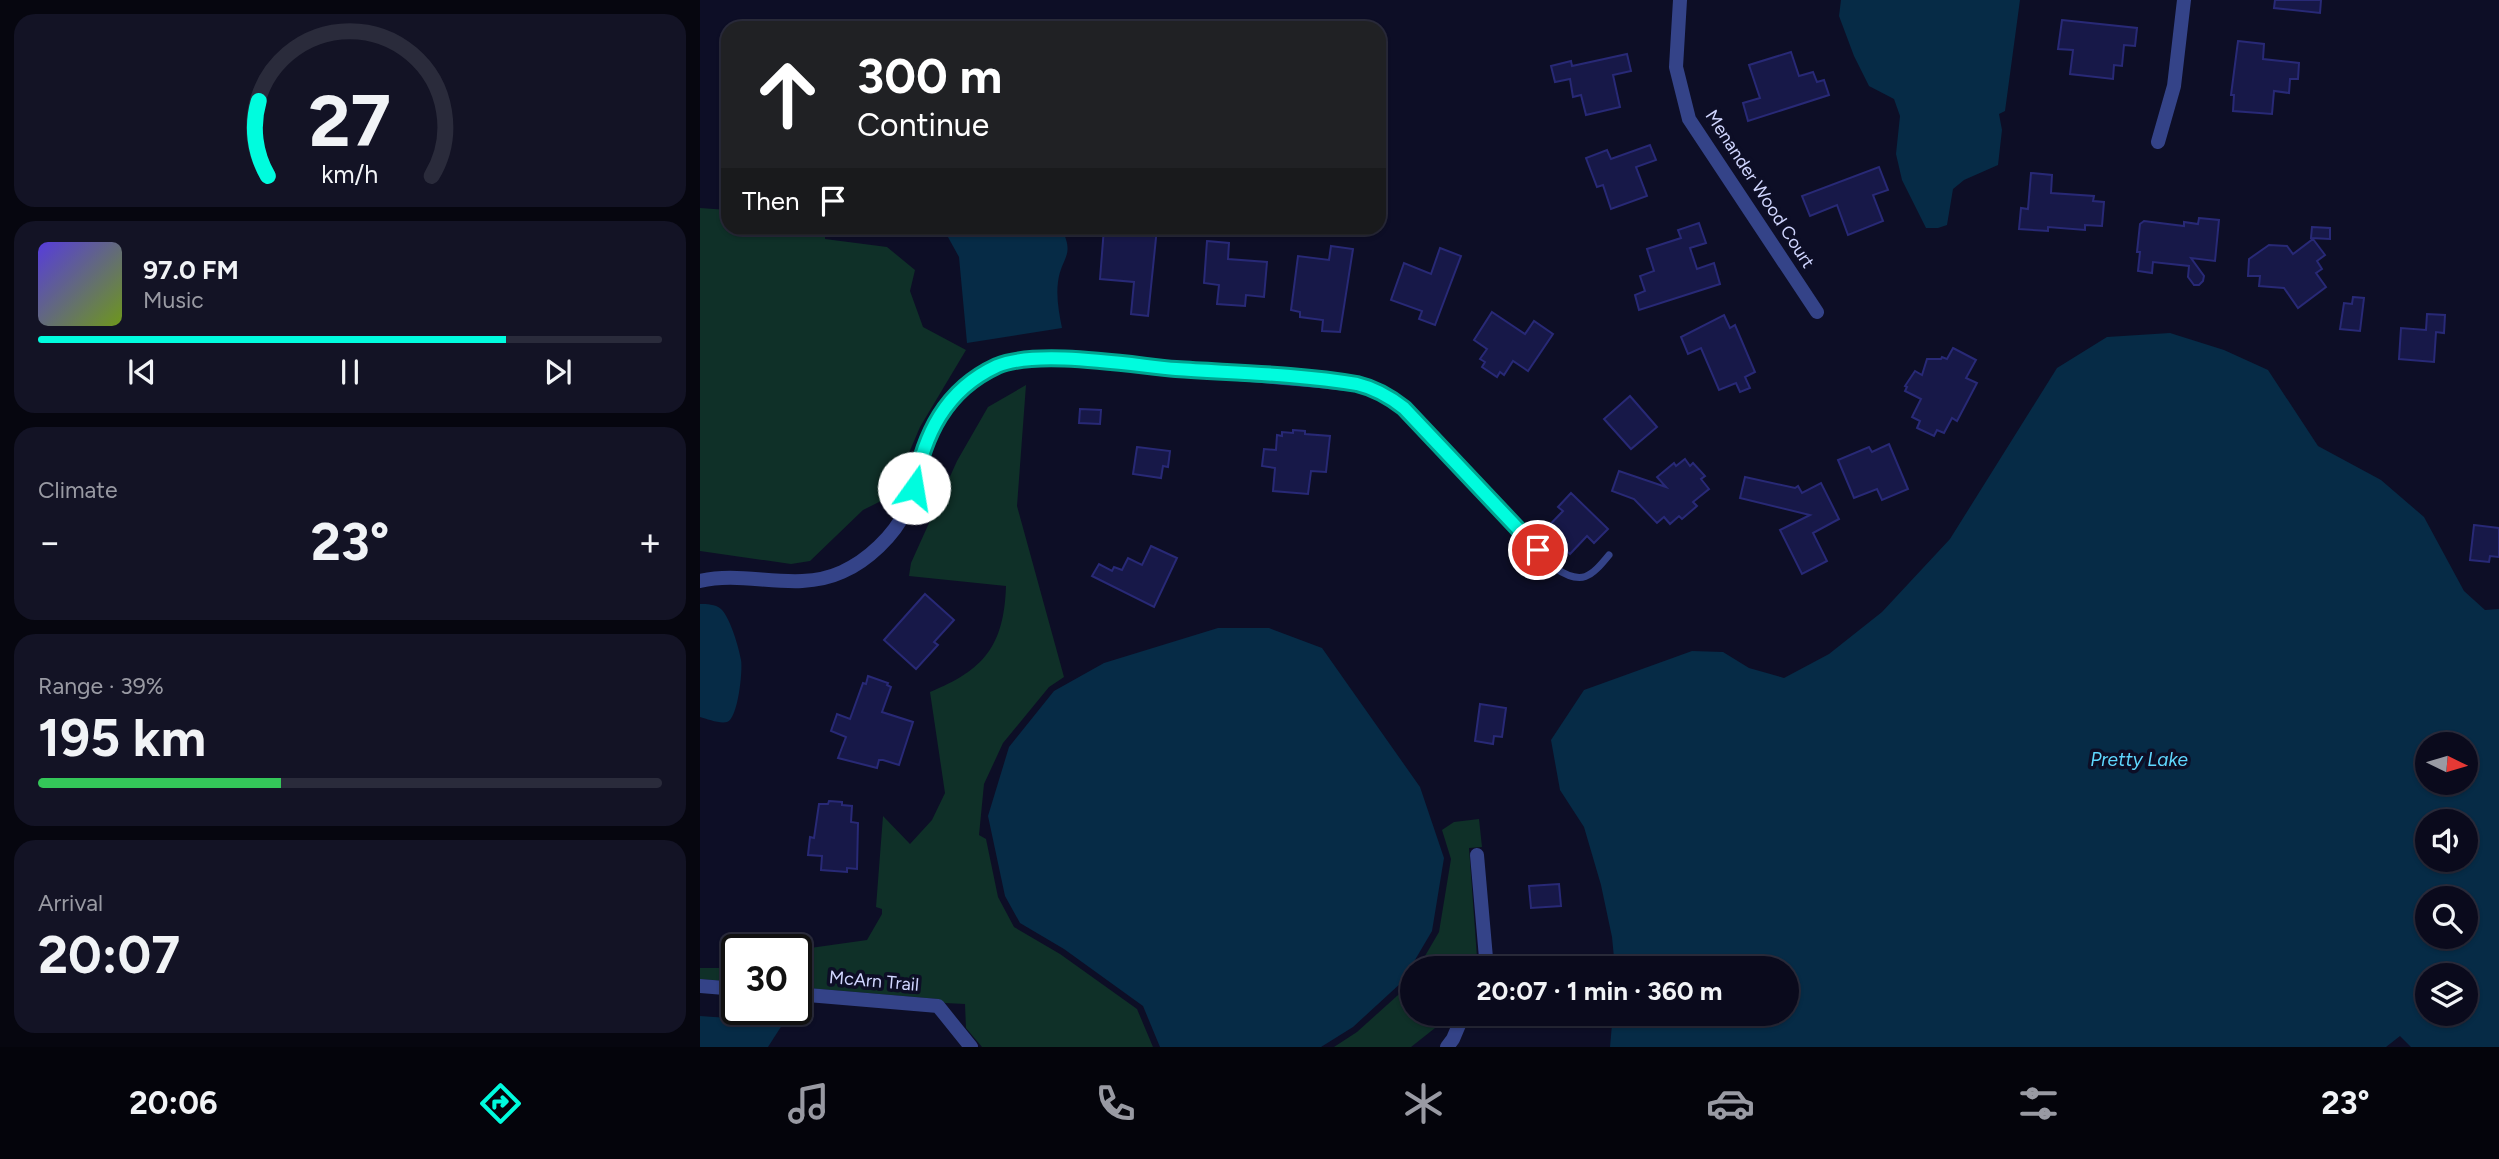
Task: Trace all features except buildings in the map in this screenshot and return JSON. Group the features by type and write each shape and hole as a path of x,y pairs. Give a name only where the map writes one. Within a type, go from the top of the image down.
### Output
{"street":[{"name":"Menander Wood Court","path":"1680,0 1676,67 1689,119 1817,312"},
{"path":"2158,142 2174,86 2184,0"},
{"path":"700,569 707,579 788,582 819,579 842,572 859,562 877,548 905,512 922,452 942,409 972,380 998,366 1020,359 1094,362 1359,385 1391,397 1453,460"},
{"path":"1477,855 1486,956"},
{"path":"700,986 721,988"},
{"name":"McArn Trail","path":"812,995 938,1006 971,1047"},
{"path":"1447,1047 1458,1026"}],"lane":[{"path":"1453,460 1555,568 1568,576 1583,578 1594,573 1609,555"}],"green space":[{"path":"700,208 721,210 721,235 825,235 825,239 887,247 915,270 910,291 923,327 966,350 920,427 903,467 885,499 863,510 810,561 791,564 700,551"},
{"path":"1026,385 1017,506 1064,677 1049,687 1003,743 984,784 979,835 986,839 998,897 1014,927 1060,954 1137,1009 1153,1047 982,1047 966,1028 965,1004 945,1003 938,999 812,988 812,948 867,940 882,914 882,909 876,907 883,816 910,844 932,820 945,793 930,692 949,684 977,665 988,653 1001,625 1006,586 909,576 911,563 957,461 988,407"},
{"path":"1479,819 1482,847 1469,848 1477,956 1425,956 1439,932 1451,859 1442,830 1454,822"},
{"path":"700,968 721,968 721,981 700,979"},
{"path":"1400,993 1400,1026 1438,1026 1411,1047 1334,1047 1357,1032"}],"water":[{"path":"1841,0 2020,0 2005,111 1999,114 2002,130 1998,165 1964,180 1953,189 1947,225 1926,228 1902,180 1896,154 1900,116 1894,99 1869,86 1839,16"},
{"path":"947,235 1064,235 1067,251 1057,288 1062,328 967,343 959,257"},
{"name":"Pretty Lake","path":"2170,333 2224,350 2268,370 2318,446 2381,480 2424,517 2464,591 2485,610 2499,609 2499,1047 2411,1047 2400,1036 2386,1047 1610,1047 1612,1026 1799,1026 1799,956 1614,956 1601,885 1584,827 1560,790 1551,740 1584,690 1692,651 1723,652 1749,668 1784,678 1829,654 1882,612 1950,539 2057,368 2107,337"},
{"path":"700,604 721,609 734,633 740,655 739,694 731,719 727,722 700,717"},
{"path":"1218,628 1269,628 1322,648 1420,787 1444,858 1432,931 1417,956 1400,956 1400,984 1353,1027 1321,1047 1160,1047 1143,1006 1064,949 1020,923 1005,896 988,816 1009,747 1054,691 1104,663"},
{"path":"700,1016 721,1018 721,1025 782,1025 768,1047 700,1047"}],"route":[{"path":"914,488 922,452 942,409 972,380 998,366 1020,359 1054,359 1289,378 1359,385 1391,397 1538,550"}]}
